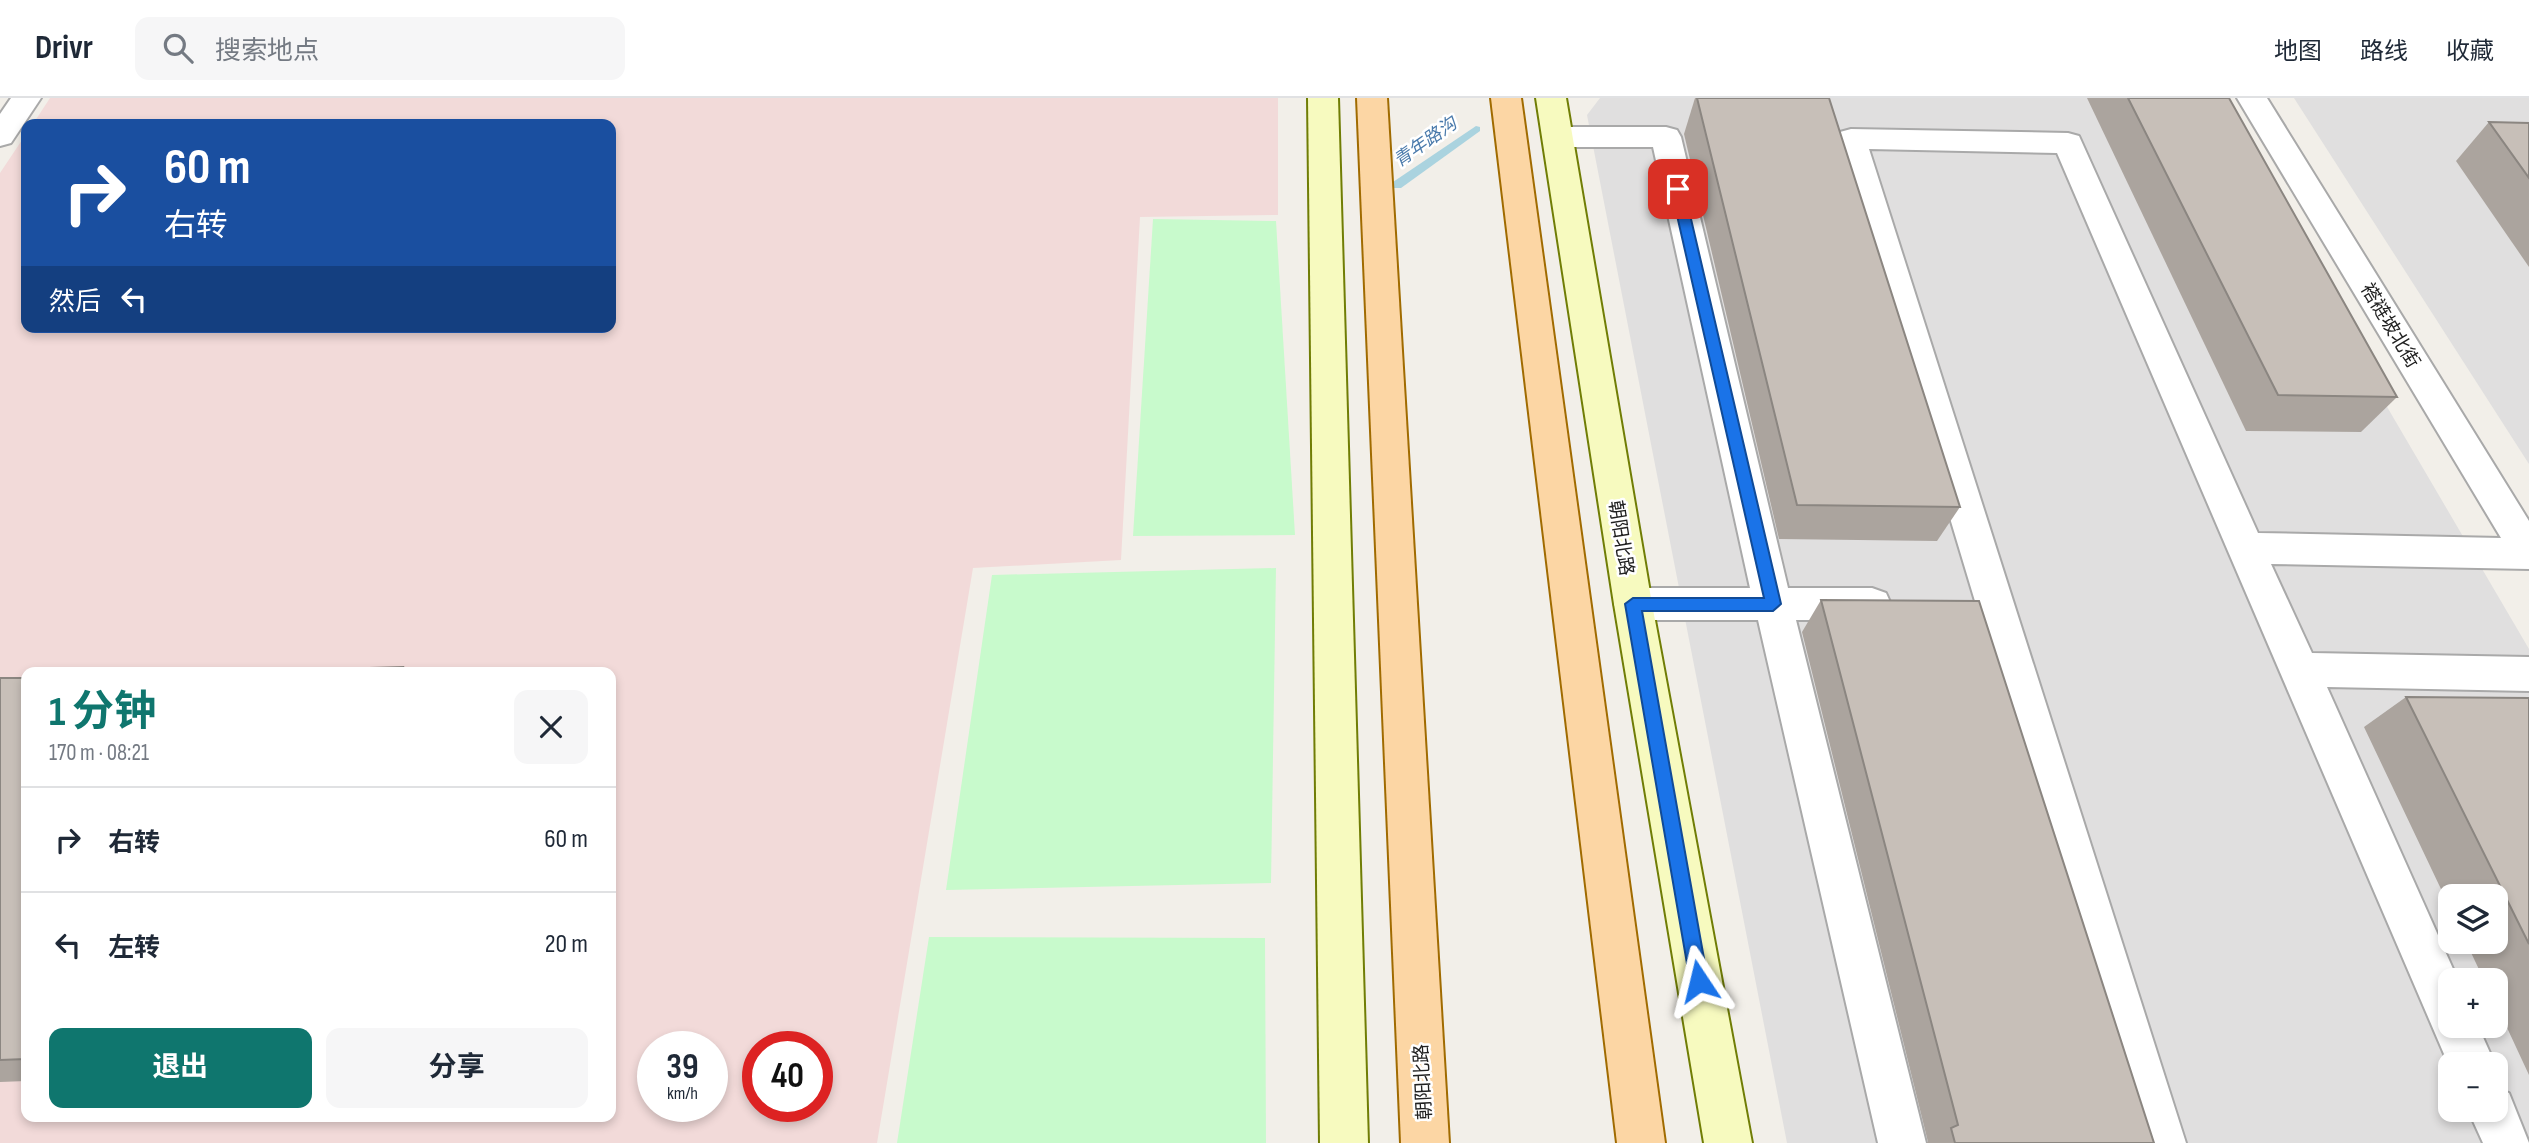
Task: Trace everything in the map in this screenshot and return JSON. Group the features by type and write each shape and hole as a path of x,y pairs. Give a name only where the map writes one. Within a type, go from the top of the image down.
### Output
{"main road":[{"name":"朝阳北路","path":"1372,98 1425,1143"},
{"path":"1506,98 1642,1143"}],"street":[{"path":"0,136 26,98"},
{"path":"1323,98 1344,1143"},
{"name":"朝阳北路","path":"1551,98 1633,604 1728,1143"},
{"name":"褡裢坡北街","path":"2252,98 2529,554"},
{"path":"1558,137 1666,137 1773,604 1902,1143"},
{"path":"2162,1143 1851,139 2068,144 2438,987"},
{"path":"2245,548 2529,554"},
{"path":"1633,604 1912,604"},
{"path":"1953,604 1995,604"},
{"path":"2299,670 2529,674"},
{"path":"2497,1122 2507,1143"}],"shaded area":[{"path":"50,98 1278,98 1278,215 1140,217 1121,560 973,568 877,1143 0,1143 0,173 21,142 21,333 616,333 616,119 36,119"},
{"path":"1600,98 2206,98 2529,649 2529,1143 1787,1143 1587,115"},
{"path":"2294,98 2529,98 2529,464"}],"green space":[{"path":"1153,219 1276,221 1295,535 1133,536"},
{"path":"1276,568 1271,883 946,890 992,575"},
{"path":"929,937 1265,938 1266,1143 897,1143"}],"building":[{"path":"1697,98 1829,98 1960,507 1797,505"},
{"path":"2128,98 2229,98 2397,397 2278,395"},
{"path":"2489,122 2529,123 2529,178"},
{"path":"1821,600 1979,601 2154,1143 1955,1143 1951,1128 1958,1125"},
{"path":"0,678 21,678 21,1059 0,1060"},
{"path":"2406,697 2529,698 2529,944 2508,902 2508,884 2499,884"}],"waterway":[{"name":"青年路沟","path":"1397,185 1476,129"}],"route":[{"path":"1678,189 1773,604 1633,604 1699,981"}]}
